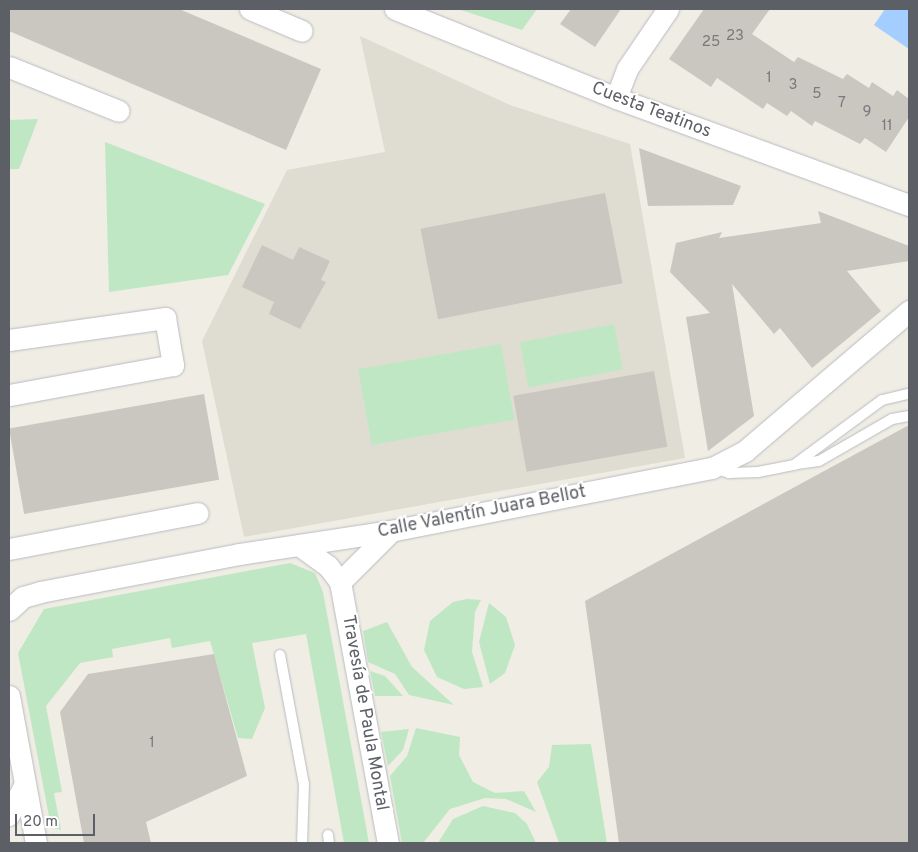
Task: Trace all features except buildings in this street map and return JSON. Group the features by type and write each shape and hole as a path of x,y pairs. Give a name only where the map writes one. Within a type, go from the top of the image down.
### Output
{"street":[{"path":"250,9 302,31"},
{"name":"Cuesta Teatinos","path":"395,9 420,14 616,98 909,205"},
{"path":"616,98 627,69 668,9"},
{"path":"9,67 119,111"},
{"name":"Calle Valentín Juara Bellot","path":"9,610 23,596 40,592 299,545 390,531 712,468 745,452 909,311"},
{"path":"9,340 165,318 173,365 9,395"},
{"path":"9,549 198,513"},
{"path":"340,582 390,531"},
{"name":"Travesía de Paula Montal","path":"299,545 328,566 340,582 388,843"},
{"path":"9,696 36,843"},
{"path":"9,815 24,785"}],"lane":[{"path":"794,465 882,400 909,394"},
{"path":"712,468 748,472 819,461 892,418 909,416"},
{"path":"280,655 304,784 302,843"}],"shaded area":[{"path":"360,36 510,105 630,144 685,458 244,537 202,341 287,170 385,152"}],"green space":[{"path":"458,9 537,9 522,30"},
{"path":"38,119 19,169 9,169 9,120"},
{"path":"105,142 265,204 228,275 109,292"},
{"path":"614,324 623,369 529,387 520,342"},
{"path":"501,344 514,420 372,445 358,369"},
{"path":"290,563 315,573 323,592 369,843 344,843 306,634 252,643 265,708 252,739 238,738 210,641 172,648 170,638 112,649 113,657 80,663 46,706 62,792 54,793 61,830 51,827 18,653 44,609"},
{"path":"467,599 481,600 475,612 472,652 483,687 464,689 437,677 424,650 430,621 453,602"},
{"path":"489,603 506,617 515,645 505,673 490,684 479,642"},
{"path":"387,622 412,667 454,705 409,695 395,674 368,662 363,631"},
{"path":"370,671 385,676 403,696 375,696"},
{"path":"416,728 460,737 459,755 473,782 495,793 524,791 536,812 506,799 485,798 450,809 423,843 402,843 390,776 407,756"},
{"path":"409,729 403,750 388,766 381,732"},
{"path":"591,744 607,843 559,843 537,782 549,767 552,745"},
{"path":"483,806 515,813 527,824 536,843 438,843 453,819"}],"water":[{"path":"885,9 909,9 909,49 874,25"}]}
